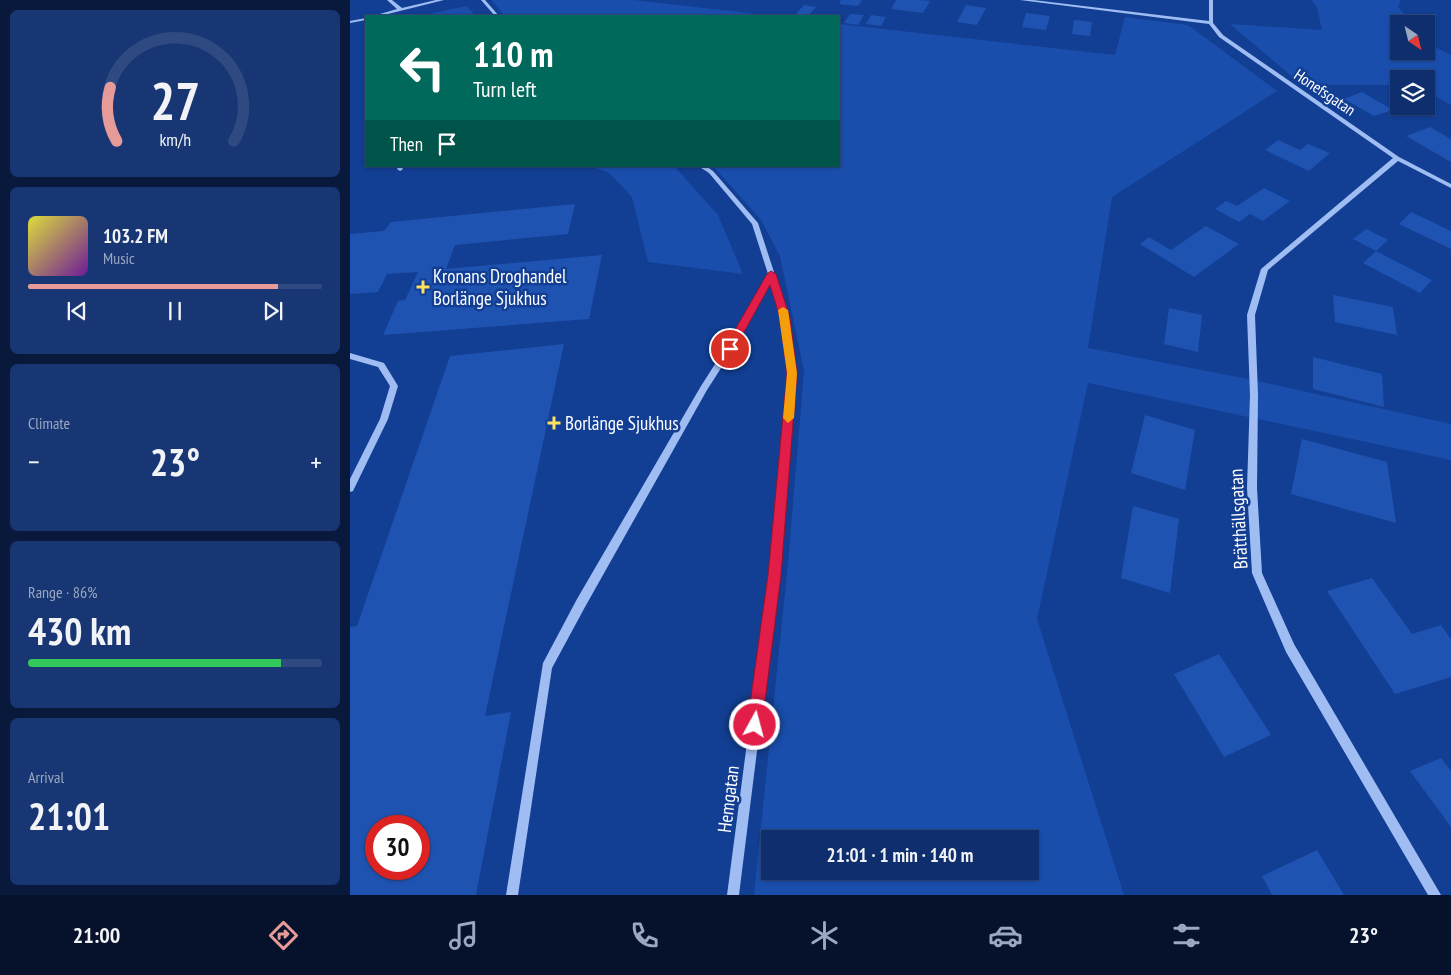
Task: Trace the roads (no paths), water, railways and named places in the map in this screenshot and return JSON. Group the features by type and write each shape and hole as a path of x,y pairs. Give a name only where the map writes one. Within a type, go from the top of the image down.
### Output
{"street":[{"path":"389,0 400,10"},
{"path":"380,15 442,0"},
{"path":"483,0 496,15"},
{"path":"1022,0 1211,22 1211,0"},
{"path":"350,22 365,18"},
{"name":"Honefsgatan","path":"1211,22 1221,36 1397,158 1451,186"},
{"name":"Brätthällsgatan","path":"1397,158 1265,269 1251,315 1254,395 1252,417 1252,488 1257,573 1290,648 1435,895"},
{"name":"Hemgatan","path":"704,167 711,172 755,223 785,318 792,373 774,575 733,895"},
{"path":"512,895 548,667 581,602 704,388 730,349 771,274"},
{"path":"350,356 381,365 394,386 384,419 350,488"}],"place":[{"name":"Kronans Droghandel Borlänge Sjukhus","path":"423,287"},
{"name":"Borlänge Sjukhus","path":"554,423"}]}
